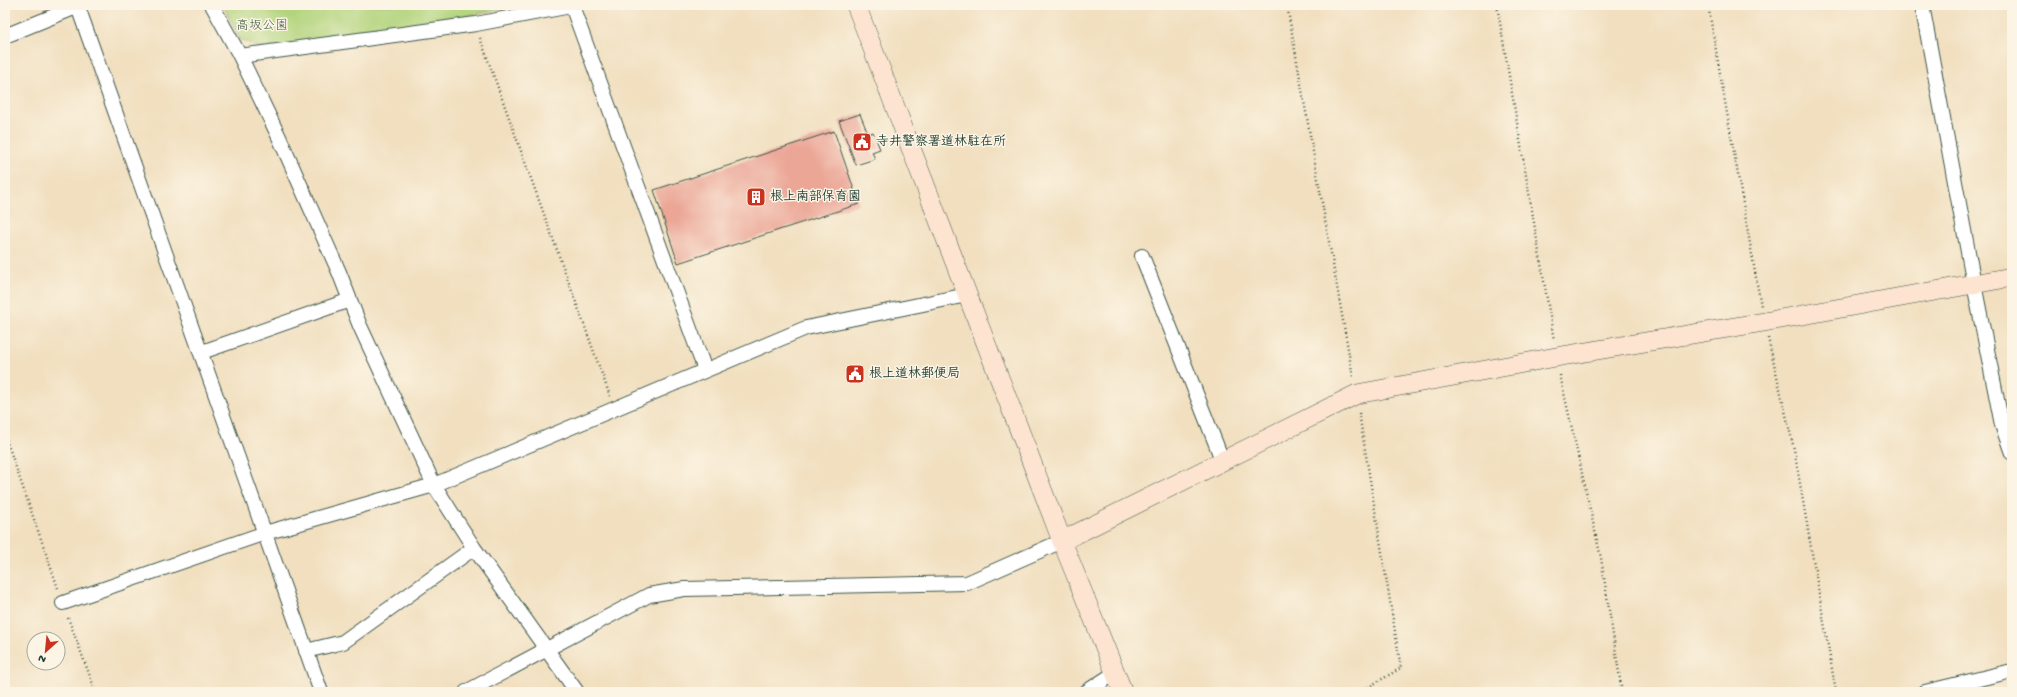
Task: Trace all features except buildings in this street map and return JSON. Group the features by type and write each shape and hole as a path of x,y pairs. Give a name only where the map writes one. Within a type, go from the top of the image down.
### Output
{"street":[{"path":"212,5 240,56 279,137 350,300 434,485 474,548 544,649 577,692"},
{"path":"240,56 476,24 574,5 705,370"},
{"path":"856,5 966,295 1123,692"},
{"path":"1922,5 2002,425 2012,453"},
{"path":"5,36 79,6 321,692"},
{"path":"1142,256 1223,462"},
{"path":"466,692 544,649 649,595 684,589 967,583 1062,541 1357,394 1556,357 1764,322 2012,276"},
{"path":"63,603 265,533 434,485 615,410 705,370 806,328 966,295"},
{"path":"202,352 350,300"},
{"path":"306,651 343,642 474,548"},
{"path":"1925,692 2012,671"},
{"path":"1086,692 1115,673"}],"path":[{"path":"1287,5 1357,394 1401,668 1360,692"},
{"path":"1497,5 1556,357 1601,558 1622,692"},
{"path":"1708,5 1764,322 1794,449 1836,692"},
{"path":"476,24 615,410"},
{"path":"5,436 63,603 96,692"}],"green space":[{"name":"高坂公園","path":"223,5 529,5 418,24 330,43 260,48 240,39"}],"place":[{"name":"寺井警察署道林駐在所","path":"862,142"},
{"name":"根上南部保育園","path":"756,197"},
{"name":"根上道林郵便局","path":"855,374"}]}
